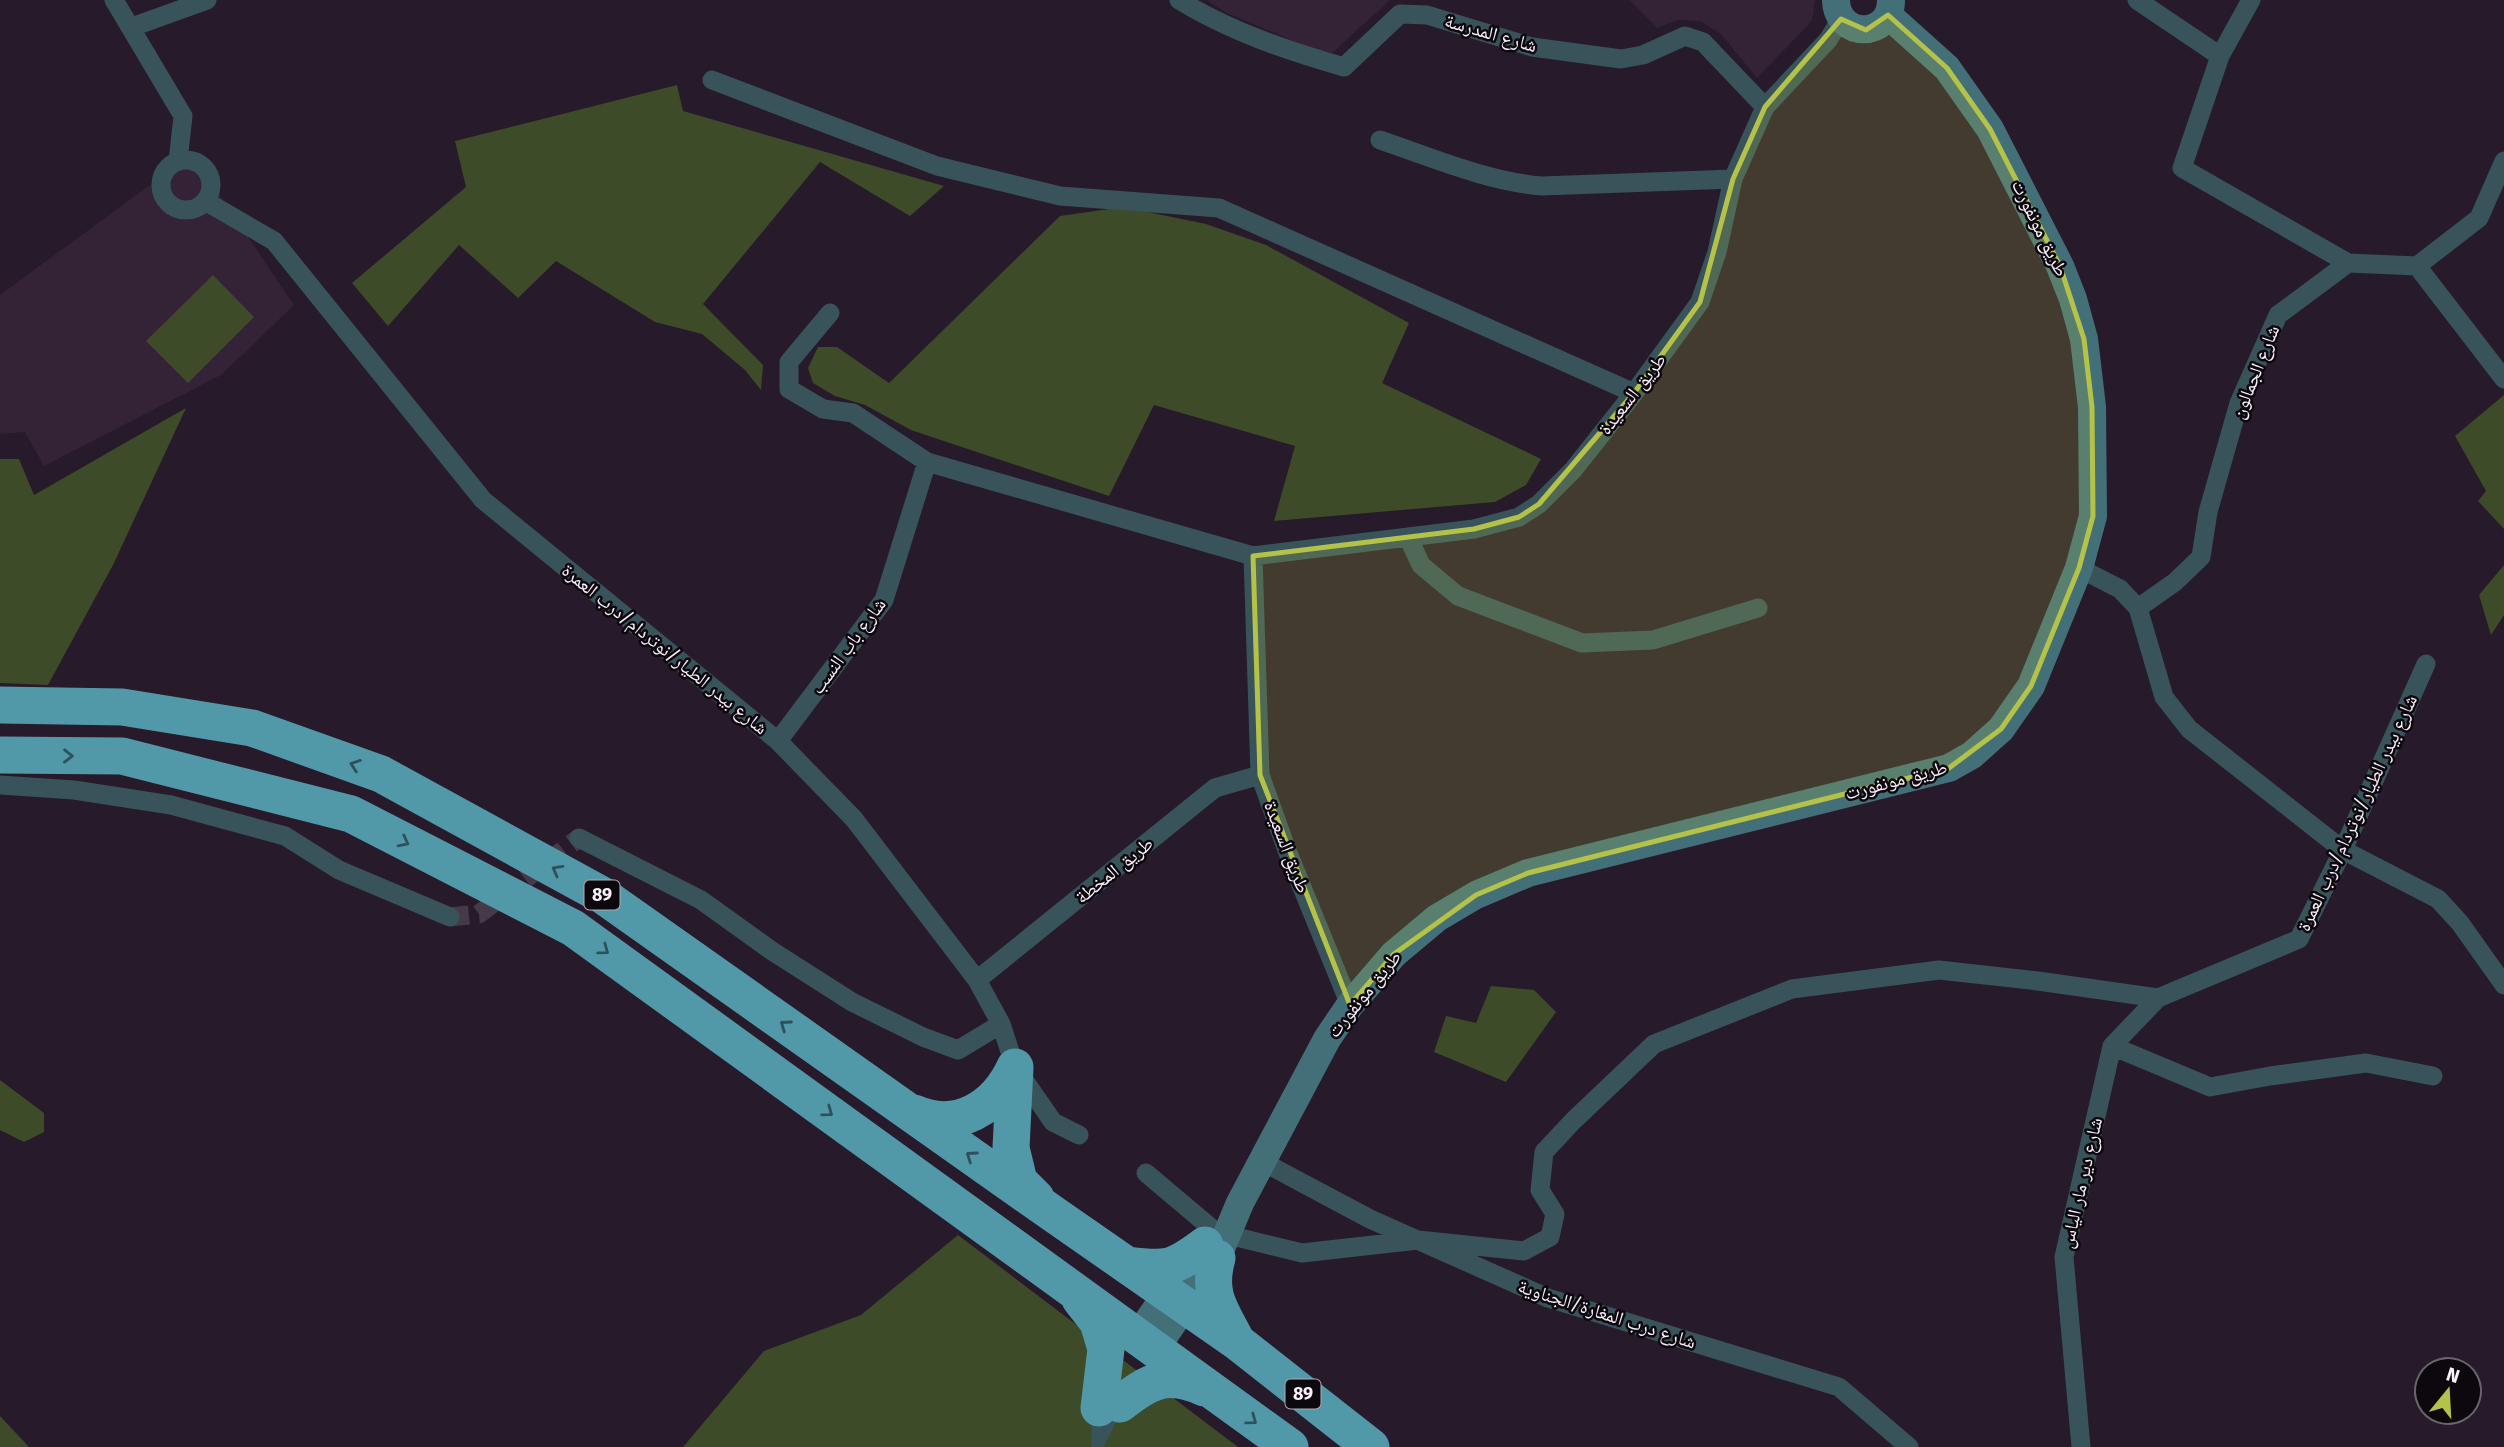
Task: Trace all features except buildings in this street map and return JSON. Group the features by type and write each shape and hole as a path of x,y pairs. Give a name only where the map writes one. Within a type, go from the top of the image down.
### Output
{"highway":[{"name":"89","path":"0,705 122,707 251,729 381,774 602,895 1236,1341 1371,1447"},
{"name":"89","path":"0,755 122,756 351,814 573,928 1071,1287 1131,1369 1215,1393 1290,1447"},
{"path":"901,1107 930,1120 965,1117 987,1105 1007,1085 1015,1068"},
{"path":"1015,1068 1011,1148 1016,1170 1019,1181 1052,1213"},
{"path":"1128,1265 1157,1269 1172,1267 1216,1242"},
{"path":"1216,1242 1213,1293 1236,1341"},
{"path":"1071,1287 1098,1322 1106,1349 1145,1384 1172,1379 1215,1393"}],"main road":[{"path":"1839,10 1857,29 1866,30 1882,22 1889,8"},
{"name":"طريق مونفورت","path":"1131,1369 1240,1203 1326,1039 1350,1005 1394,954 1437,918 1476,895 1528,873 1949,768 1972,755 2001,729 2031,686 2079,568 2093,516 2092,407 2084,339 2060,266 1990,128 1947,68 1889,8"}],"street":[{"path":"114,0 183,116 178,161"},
{"path":"132,27 206,0"},
{"name":"شارع المدرسة","path":"1179,0 1206,17 1306,56 1344,67 1399,14 1427,15 1532,47 1621,60 1643,55 1685,36 1703,42 1765,107"},
{"path":"2137,0 2220,56"},
{"path":"2250,0 2220,56 2182,169 2348,263 2417,267 2479,218 2504,161"},
{"name":"طريق السعيدة","path":"830,313 789,362 789,389 823,409 853,413 927,462 1253,556 1474,529 1519,517 1539,504 1573,470 1634,393 1700,302 1717,252 1733,179 1765,107 1828,40 1839,10"},
{"path":"712,80 937,166 1060,196 1219,208 1634,393"},
{"path":"1380,140 1515,184 1542,186 1733,179"},
{"path":"190,160 205,168 210,185 205,201 197,207 180,209 169,203 163,196 161,180 164,172 178,161 190,160"},
{"name":"شارع بيدر الطيار/نوتردام/درب العمرة","path":"205,201 274,241 482,500 778,741 854,819 977,980 1001,1024 1015,1068 1053,1122 1079,1135"},
{"name":"شارع الجمالون","path":"2138,608 2175,582 2201,556 2208,513 2239,403 2278,316 2348,263"},
{"path":"2417,267 2504,379"},
{"name":"شارع باب النسب","path":"778,741 884,600 927,462"},
{"path":"1408,537 1421,565 1458,596 1583,643 1653,640 1758,608"},
{"name":"طريق السعيدة","path":"1253,556 1260,775 1288,853 1350,1005"},
{"path":"2079,568 2120,589 2138,608 2164,697 2189,729 2343,850 2438,899 2460,923 2504,985"},
{"name":"شارع بيدر الطيار/نوتردام/درب العمرة","path":"2158,998 2299,939 2343,850 2426,664"},
{"name":"طريق المخطة","path":"977,980 1215,788 1260,775"},
{"path":"0,785 74,790 171,805 285,836 339,870 450,917"},
{"path":"579,838 701,900 772,951 852,1002 923,1037 958,1050 1001,1024"},
{"path":"1146,1174 1216,1242 1302,1253 1418,1240 1524,1251 1550,1237 1555,1214 1540,1190 1544,1152 1654,1044 1792,989 1939,970 2158,998"},
{"path":"2158,998 2112,1046 2210,1087 2366,1063 2433,1076"},
{"name":"شارع دير مار الياس","path":"2081,1447 2064,1257 2112,1046"},
{"name":"شارع درب المغارة/الجناوية","path":"1263,1162 1370,1219 1548,1298 1839,1387 1909,1447"}],"lane":[{"path":"1097,1447 1131,1369"},
{"path":"1097,1447 1131,1369"}],"highlighted area":[{"path":"1888,15 1947,68 1990,129 2060,266 2084,339 2092,407 2093,516 2079,568 2031,686 2001,729 1949,768 1528,873 1476,895 1394,954 1350,1005 1260,775 1253,556 1474,529 1519,517 1539,504 1634,393 1700,302 1733,179 1765,107 1841,19 1866,30"}],"shaded area":[{"path":"1206,0 1390,0 1329,56 1225,12"},
{"path":"1629,0 1815,0 1812,21 1757,78 1721,34 1700,21 1678,20 1657,28"},
{"path":"192,154 294,305 221,375 44,466 25,432 0,434 0,295"}],"green space":[{"path":"677,85 683,111 944,186 910,216 820,162 703,304 763,365 761,390 745,370 702,334 655,322 556,261 518,298 459,245 388,326 352,283 466,187 455,141"},
{"path":"1123,207 1206,224 1266,245 1409,323 1382,383 1541,459 1526,485 1495,502 1274,521 1295,446 1154,405 1109,496 911,430 865,405 835,396 813,383 808,368 818,347 837,347 889,383 1060,216"},
{"path":"213,275 254,317 188,383 146,341"},
{"path":"2504,395 2504,529 2478,501 2486,491 2455,436"},
{"path":"186,408 113,565 48,685 0,683 0,459 19,459 34,495"},
{"path":"2504,565 2504,615 2491,635 2479,595"},
{"path":"1491,986 1534,990 1556,1012 1506,1082 1434,1052 1446,1016 1476,1023"},
{"path":"0,1080 44,1113 44,1132 24,1142 0,1130"},
{"path":"958,1235 1238,1447 683,1447 764,1351 861,1315"},
{"path":"0,1416 29,1447 0,1447"}],"tunnel":[{"path":"450,917 479,914 579,838"}]}
